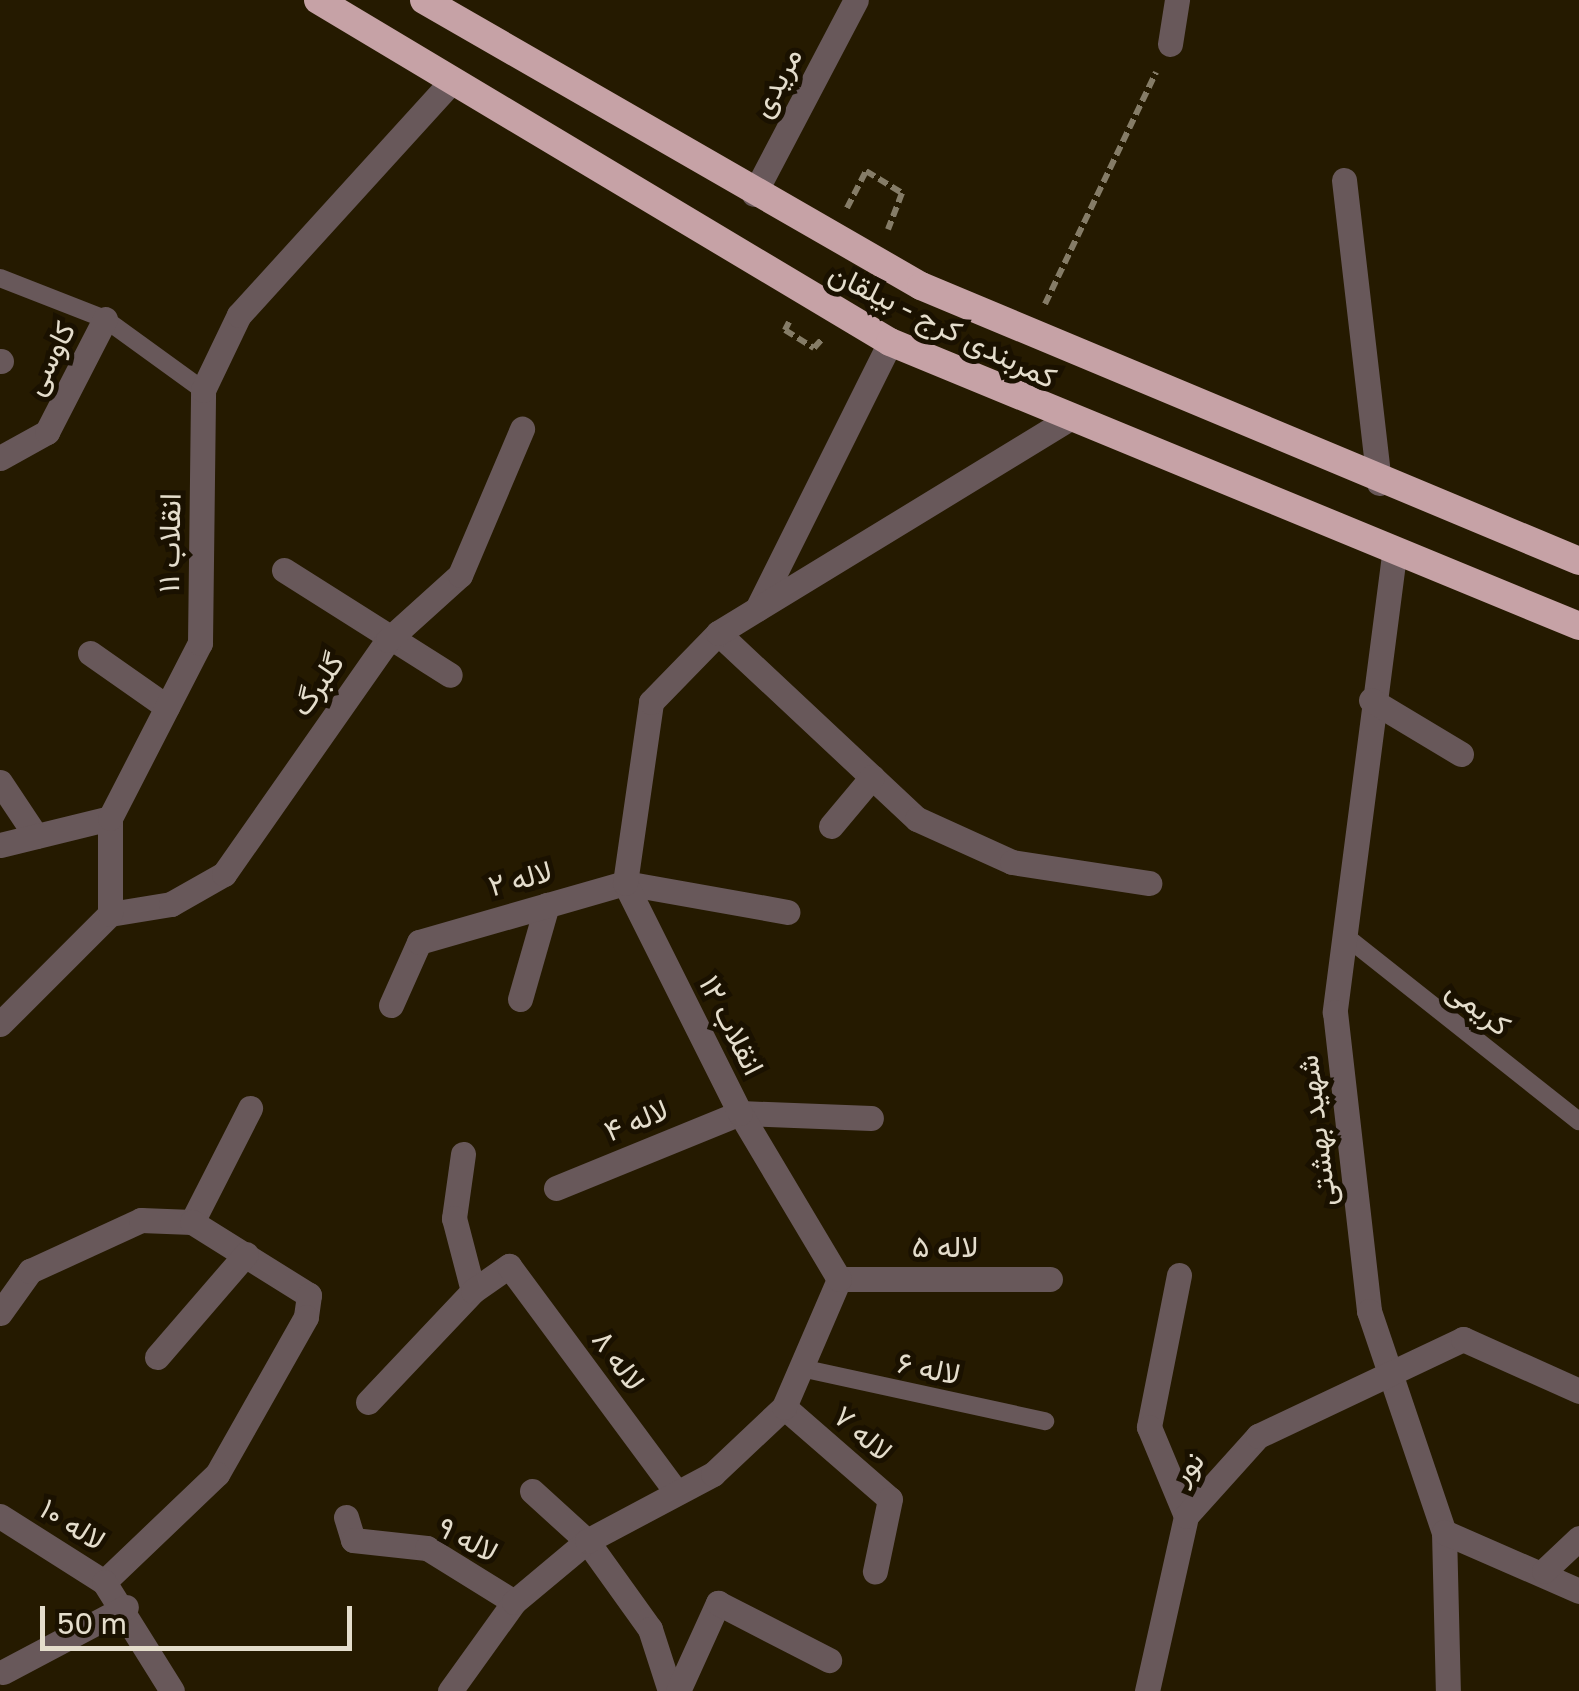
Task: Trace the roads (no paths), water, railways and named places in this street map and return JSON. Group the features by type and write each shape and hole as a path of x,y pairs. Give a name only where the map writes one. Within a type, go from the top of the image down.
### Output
{"highway":[{"name":"کمربندی کرج - بیلقان","path":"318,0 449,84 890,342 1065,421 1579,626"},
{"name":"کمربندی کرج - بیلقان","path":"424,0 754,194 1030,336 1380,483 1579,561"}],"street":[{"name":"مریدی","path":"754,194 856,0"},
{"path":"1170,44 1177,0"},
{"name":"انقلاب ۱۱","path":"110,914 110,818 200,643 203,390 239,315 449,84"},
{"path":"1344,180 1380,483"},
{"name":"کاوسی","path":"0,458 47,432 105,319"},
{"path":"757,609 890,342"},
{"path":"786,912 625,882 652,702 718,633 1065,421"},
{"name":"گلبرگ","path":"110,914 171,904 224,874 388,640 460,575 522,429"},
{"name":"شهید بهشتی","path":"1394,555 1371,700 1335,1012 1370,1311 1444,1532 1448,1691"},
{"path":"284,570 388,640 450,675"},
{"path":"718,633 917,819 1012,862 1149,883"},
{"path":"90,653 167,707"},
{"path":"1371,700 1461,754"},
{"path":"831,826 872,777"},
{"path":"0,782 36,836"},
{"path":"0,845 110,818"},
{"name":"لاله ۲","path":"391,1005 409,958 433,936 625,882"},
{"name":"انقلاب ۱۲","path":"625,882 740,1113 839,1279"},
{"path":"520,999 547,906"},
{"path":"0,1024 110,914"},
{"path":"192,1222 250,1108"},
{"path":"740,1113 871,1118"},
{"name":"لاله ۴","path":"556,1188 740,1113"},
{"path":"368,1402 473,1291 454,1218 463,1154"},
{"path":"0,1313 30,1272 141,1220 192,1222 309,1296 306,1317 217,1474 104,1582"},
{"path":"157,1357 246,1254"},
{"name":"لاله ۸","path":"473,1291 509,1266 677,1493"},
{"path":"1179,1275 1149,1426 1186,1516"},
{"path":"450,1691 514,1602 587,1540 713,1474 784,1408 839,1279"},
{"name":"لاله ۵","path":"839,1279 1050,1279"},
{"name":"نور","path":"1147,1691 1186,1516 1258,1436 1463,1339 1579,1391"},
{"name":"لاله ۷","path":"784,1408 890,1499 874,1571"},
{"path":"532,1491 587,1540 650,1629 670,1691"},
{"name":"لاله ۱۰","path":"0,1516 104,1582 126,1607 172,1691"},
{"name":"لاله ۹","path":"346,1517 353,1540 427,1548 514,1602"},
{"path":"1444,1532 1544,1571 1579,1591"},
{"path":"1544,1571 1579,1538"},
{"path":"678,1691 718,1603 829,1660"},
{"path":"3,1672 126,1607"}],"lane":[{"path":"0,278 105,319 203,390"},
{"name":"کریمی","path":"1344,935 1579,1122"},
{"name":"لاله ۶","path":"800,1368 1045,1422"}]}
